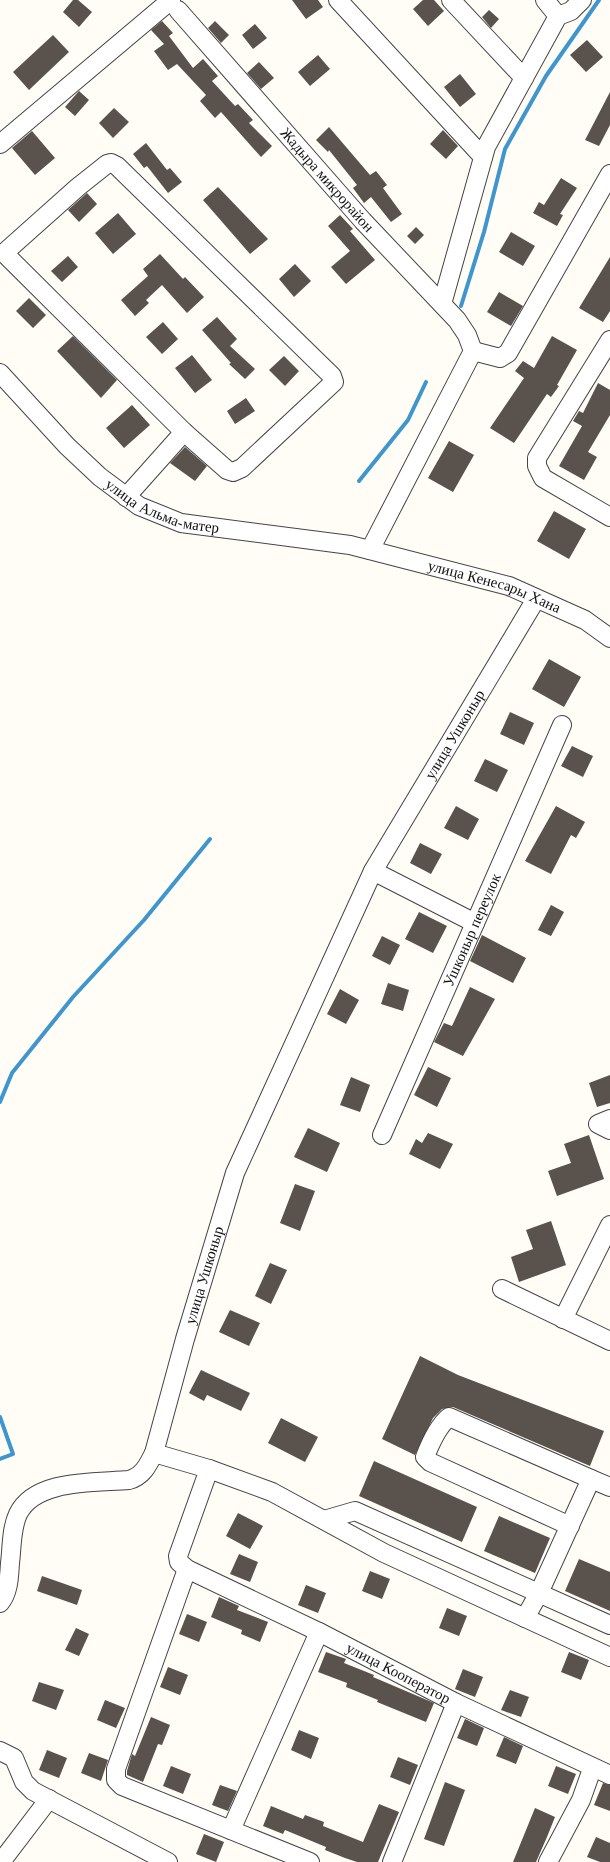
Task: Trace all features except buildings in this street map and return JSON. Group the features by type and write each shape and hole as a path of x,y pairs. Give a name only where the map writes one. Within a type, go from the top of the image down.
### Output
{"street":[{"path":"338,0 483,157"},
{"path":"450,0 524,78"},
{"path":"544,0 558,16"},
{"path":"442,304 486,147 558,16 571,11 582,0"},
{"path":"0,144 175,5"},
{"name":"Жадыра микрорайон","path":"175,5 363,220 442,304 467,335 472,351"},
{"path":"111,163 117,166 332,376 334,382 242,468 233,472 227,470 184,432 4,253 106,164 111,163"},
{"path":"370,550 472,351 500,358 508,353 610,174"},
{"path":"610,340 537,458 537,466 543,478 610,517"},
{"name":"улица Альма-матер","path":"0,373 67,446 100,477 139,506 181,524 350,545 370,550"},
{"path":"126,497 184,432"},
{"name":"улица Кенесары Хана","path":"370,550 509,586 585,620 610,638"},
{"name":"улица Ушконыр","path":"0,1603 7,1591 14,1527 17,1516 25,1503 50,1488 137,1478 146,1469 154,1453 185,1339 235,1172 373,871 536,599"},
{"name":"Ушконыр переулок","path":"382,1135 562,725"},
{"path":"373,871 475,923"},
{"path":"610,1120 598,1124 610,1130"},
{"path":"563,1319 610,1225"},
{"path":"502,1289 610,1341"},
{"path":"570,1526 430,1462 425,1457 444,1421 449,1417 610,1488"},
{"path":"154,1453 209,1469 272,1492 384,1553 610,1657"},
{"path":"209,1469 178,1556 178,1562 187,1569 116,1769 116,1780 122,1786 310,1862"},
{"path":"525,1618 539,1593 591,1479"},
{"path":"324,1520 355,1511 610,1625"},
{"name":"улица Кооператор","path":"187,1569 319,1632 456,1703 592,1769 610,1775"},
{"path":"231,1830 319,1632"},
{"path":"392,1862 456,1703"},
{"path":"0,1751 14,1758 24,1782 33,1791 168,1862"},
{"path":"548,1862 581,1800 592,1769"},
{"path":"1,1862 49,1799"}],"waterway":[{"path":"461,306 484,232 505,149 546,76 599,0"},
{"path":"359,481 408,420 426,382"},
{"path":"0,1102 12,1073 73,997 144,920 210,839"},
{"path":"0,1417 13,1454 0,1459"}]}
